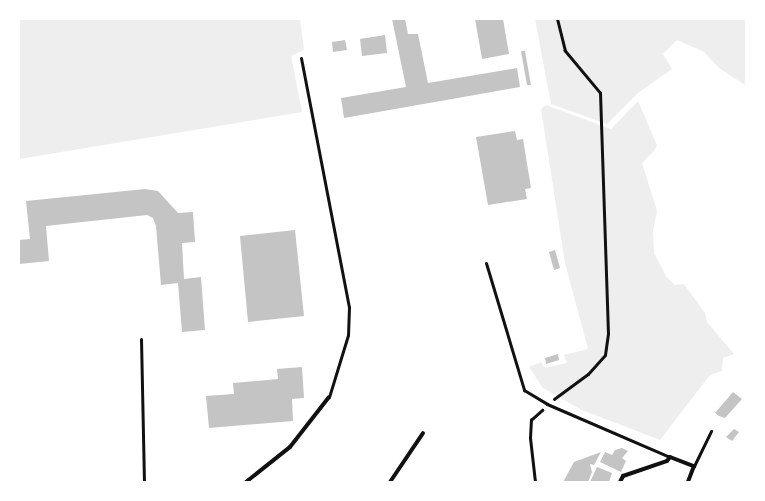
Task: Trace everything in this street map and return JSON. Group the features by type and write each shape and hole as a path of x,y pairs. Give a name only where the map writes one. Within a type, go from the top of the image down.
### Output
{"street":[{"path":"246,482 290,447 329,397"},
{"path":"390,482 423,433"},
{"path":"620,482 622,476 667,461 670,457 694,466 688,482"}],"lane":[{"path":"301,58 349,307 348,335 329,397"},
{"path":"486,263 524,390 547,404 670,457"},
{"path":"141,339 144,482"},
{"path":"694,466 711,431"}],"path":[{"path":"535,482 530,438 531,420 547,404 588,374 605,355 608,334 600,94 565,51 557,19"}],"shaded area":[{"path":"19,19 300,19 304,50 291,56 302,112 19,159"},
{"path":"535,19 746,19 746,89 745,85 719,68 704,52 677,40 663,54 672,69 638,93 607,124 551,104"},
{"path":"638,101 657,145 654,151 642,163 657,211 653,230 654,253 666,276 675,285 684,284 705,313 707,322 734,354 723,358 722,371 710,375 660,440 582,410 543,388 529,367 541,362 545,368 567,363 564,355 588,349 565,263 541,109 546,105 611,129"}],"building":[{"path":"392,19 405,19 408,34 418,34 428,83 517,68 520,87 344,118 341,98 406,87"},
{"path":"475,19 503,19 509,54 482,59"},
{"path":"385,35 387,53 362,56 360,39"},
{"path":"345,40 347,50 333,52 332,42"},
{"path":"521,51 525,51 531,85 527,85"},
{"path":"515,131 517,140 523,139 531,188 525,189 527,199 488,205 476,137"},
{"path":"145,189 158,191 178,213 193,212 195,242 182,243 184,279 201,277 205,330 182,332 178,283 161,285 156,226 153,218 147,215 46,226 49,261 19,264 19,240 30,239 26,201"},
{"path":"295,230 304,316 248,322 240,236"},
{"path":"555,250 560,268 554,270 549,252"},
{"path":"558,354 559,360 546,364 545,358"},
{"path":"302,367 304,398 292,399 293,421 209,428 206,396 234,394 233,383 278,379 277,369"},
{"path":"733,392 742,399 725,418 719,416 715,413"},
{"path":"734,429 739,432 732,441 726,437"},
{"path":"622,448 628,451 622,458 626,461 621,472 600,462 605,452 612,455 615,450"},
{"path":"601,452 594,465 590,464 592,472 588,482 563,482 574,462"},
{"path":"597,467 612,473 609,482 590,482"}]}
